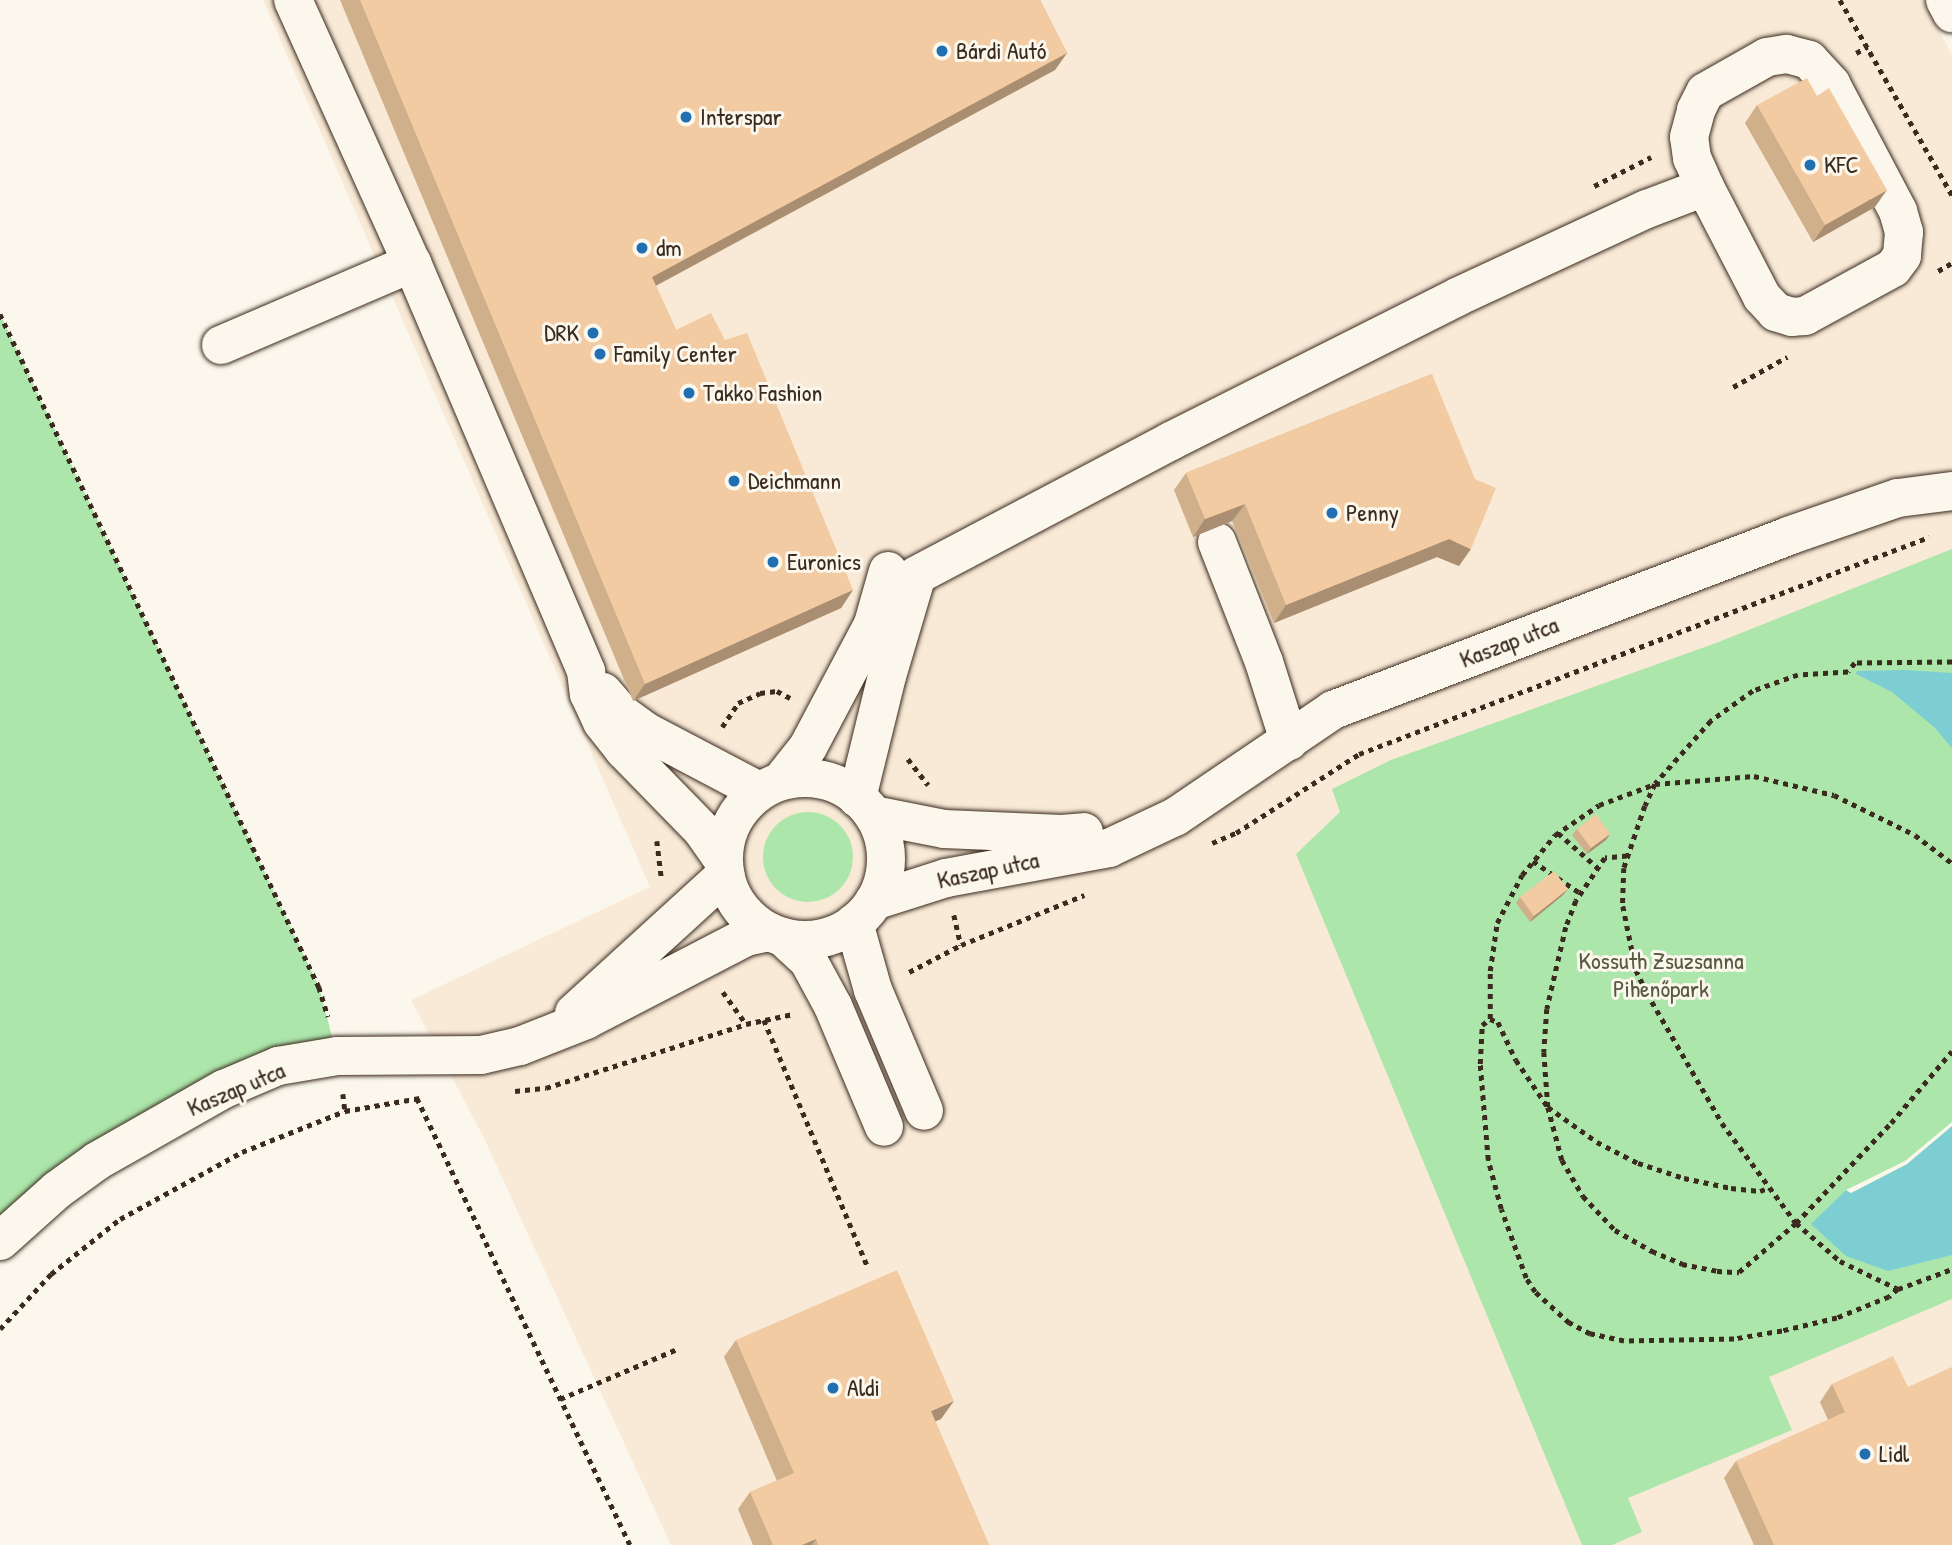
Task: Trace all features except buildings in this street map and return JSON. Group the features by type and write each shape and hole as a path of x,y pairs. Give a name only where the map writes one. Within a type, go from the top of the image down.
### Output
{"street":[{"path":"293,0 412,263 586,671 589,694 602,722 624,750 702,830 724,867 736,903 757,924 776,934 808,960 833,1006 884,1127"},
{"path":"1945,0 1952,13"},
{"path":"1787,54 1809,60 1831,84 1898,211 1904,232 1902,257 1893,268 1805,316 1792,317 1776,312 1762,298 1705,187 1692,158 1689,137 1696,110 1705,92 1768,57 1787,54"},
{"path":"865,807 873,736 887,676 917,575 1171,440 1457,297 1647,209 1705,187"},
{"path":"221,345 412,263"},
{"name":"Kaszap utca","path":"1898,498 1952,463"},
{"name":"Kaszap utca","path":"864,912 946,878 1109,848 1175,817 1333,709 1788,536 1898,498 1952,491"},
{"path":"1217,542 1264,662 1289,741"},
{"path":"724,867 727,838 735,817 808,747 873,624 888,571"},
{"path":"586,671 622,714 645,731 700,760 770,786 811,778 825,780 865,807 880,829 886,858 881,887 864,912 820,938 776,934"},
{"name":"Kaszap utca","path":"865,807 944,829 1062,834 1114,829 1142,831"},
{"name":"Kaszap utca","path":"551,1035 676,918 724,867"},
{"path":"864,912 873,990 924,1111"},
{"name":"Kaszap utca","path":"0,1241 57,1189 157,1125 224,1089 278,1066 337,1056 481,1055 551,1035 746,937 776,934"}],"path":[{"path":"1840,0 1952,195"},
{"path":"0,314 319,987 337,1056"},
{"path":"1211,844 1236,833 1359,754 1939,533"},
{"path":"1898,1289 1840,1261 1796,1223 1722,1123 1636,970 1623,906 1623,868 1655,784 1710,721 1753,691 1798,675 1848,672 1855,663 1952,662"},
{"path":"700,760 738,703 760,693 778,691 825,715"},
{"path":"873,736 891,740 919,772 939,801 944,829"},
{"path":"1490,1019 1490,971 1497,923 1522,874 1558,833 1599,805 1655,784 1754,776 1834,795 1916,835 1952,863"},
{"path":"674,800 657,839 659,870 676,918"},
{"path":"1558,833 1597,867"},
{"path":"1627,856 1605,858 1580,893 1566,927 1547,1009 1545,1052 1548,1107 1562,1160 1583,1196 1615,1230 1682,1264 1739,1272 1796,1223 1891,1122 1952,1051"},
{"path":"1533,861 1580,893"},
{"path":"946,878 961,945"},
{"path":"873,990 961,945 1086,894"},
{"path":"701,960 746,1024"},
{"path":"507,1091 546,1088 746,1024 833,1006"},
{"path":"1490,1019 1498,1022 1528,1079 1548,1107 1569,1125 1638,1163 1685,1178 1731,1188 1760,1191 1768,1188"},
{"path":"1490,1019 1482,1025 1481,1088 1488,1160 1526,1278 1535,1292 1569,1323 1590,1334 1624,1341 1734,1339 1837,1318 1889,1297 1898,1289 1952,1269"},
{"path":"764,1020 868,1268"},
{"path":"417,1098 630,1545"},
{"path":"0,1329 51,1274 120,1219 242,1152 345,1111 430,1098"},
{"path":"560,1399 677,1349"}],"shaded area":[{"path":"263,0 1923,0 1952,55 1952,1545 671,1545 483,1136 411,1000 650,887"}],"green space":[{"path":"0,314 319,987 337,1056 278,1066 0,1240"},
{"name":"Kossuth Zsuzsanna Pihenőpark","path":"1952,549 1952,1299 1769,1377 1792,1430 1628,1498 1642,1532 1612,1545 1582,1545 1296,854 1340,812 1332,789 1391,760 1716,643"},
{"path":"808,812 825,815 840,825 850,840 853,857 850,874 840,889 825,899 808,902 791,899 776,889 766,874 763,857 766,840 776,825 791,815"}],"water":[{"path":"1857,671 1952,673 1952,748 1934,727 1892,692 1856,674"},
{"path":"1952,1126 1952,1255 1888,1271 1846,1256 1811,1224 1846,1190 1851,1193 1907,1164"}],"pier":[{"path":"1952,1122 1952,1126 1907,1164 1851,1193 1846,1190 1905,1161"}],"place":[{"name":"Bárdi Autó","path":"942,51"},
{"name":"Interspar","path":"686,117"},
{"name":"KFC","path":"1810,165"},
{"name":"dm","path":"642,248"},
{"name":"DRK","path":"593,333"},
{"name":"Family Center","path":"600,354"},
{"name":"Takko Fashion","path":"689,393"},
{"name":"Deichmann","path":"734,481"},
{"name":"Penny","path":"1332,513"},
{"name":"Euronics","path":"773,562"},
{"name":"Aldi","path":"833,1388"},
{"name":"Lidl","path":"1865,1454"}]}
